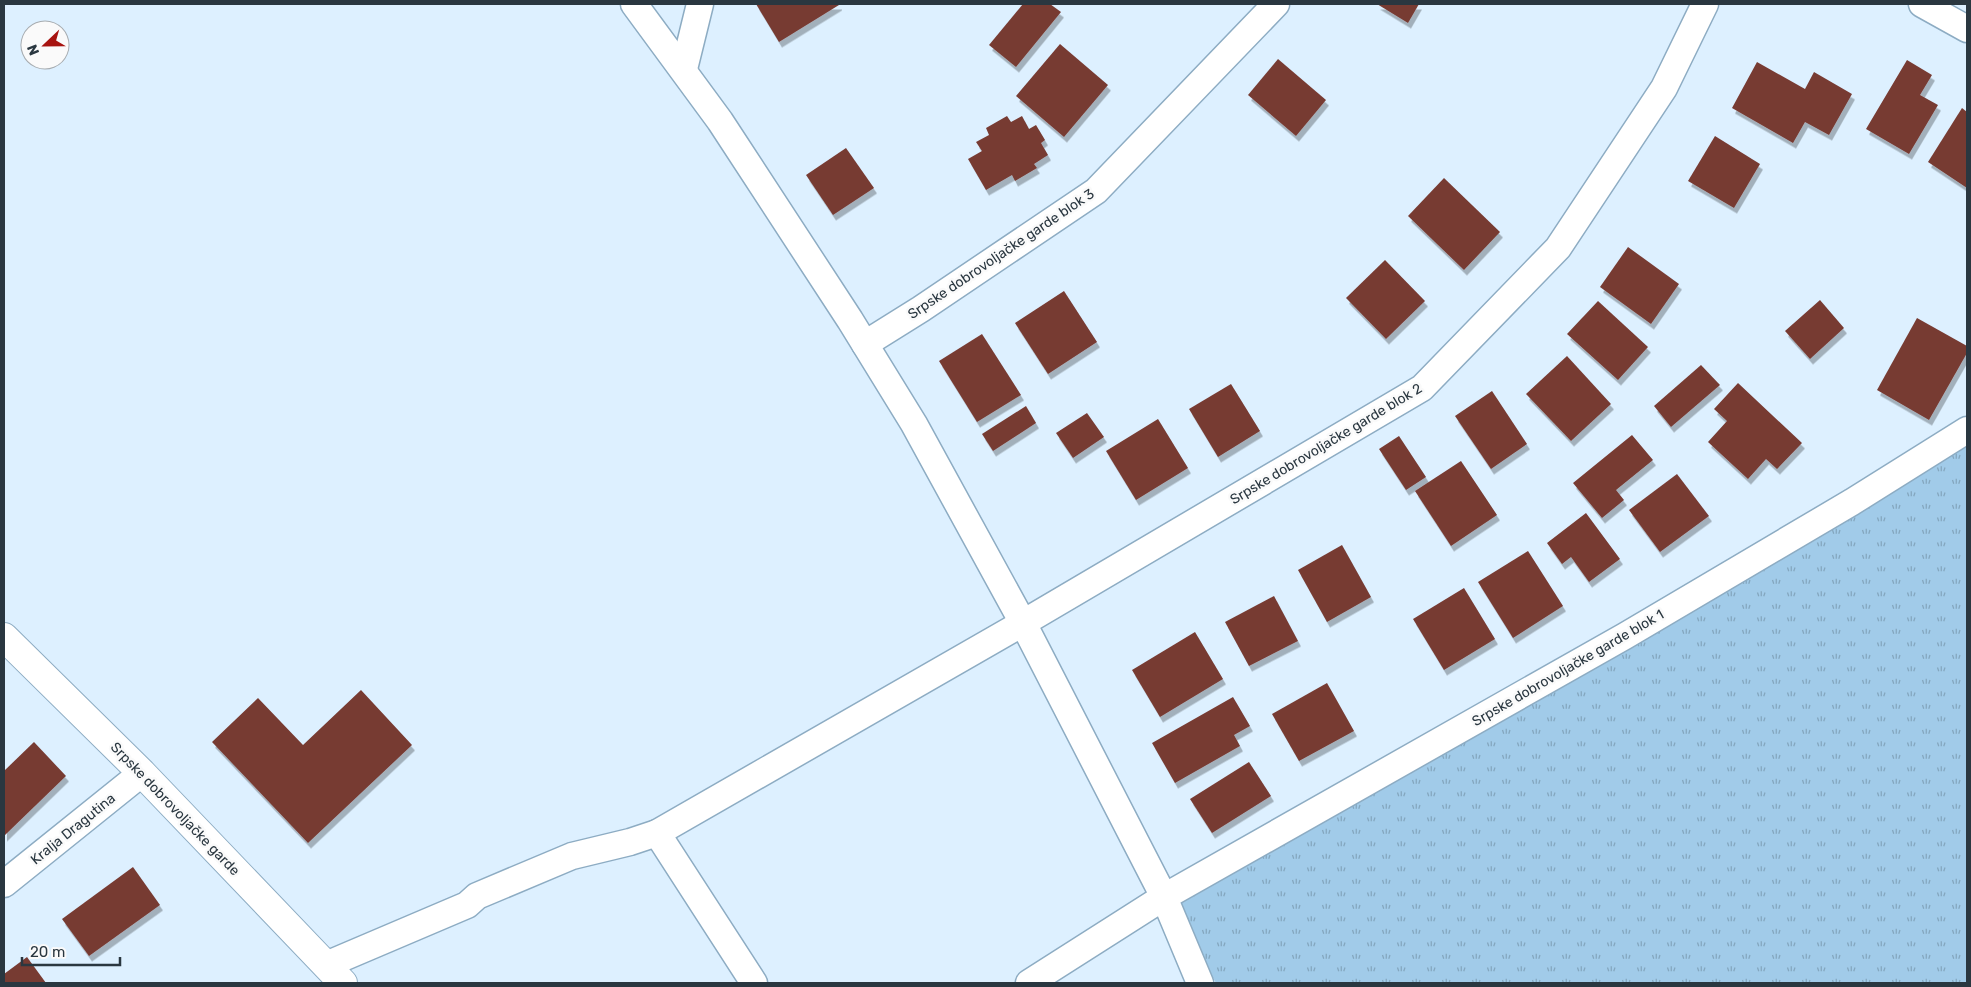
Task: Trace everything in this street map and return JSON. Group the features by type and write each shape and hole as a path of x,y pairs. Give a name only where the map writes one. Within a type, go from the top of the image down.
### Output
{"main road":[{"name":"Srpske dobrovoljačke garde","path":"4,637 142,773 334,974"}],"street":[{"path":"634,4 684,69 730,137 865,344 914,424 1023,623 1164,897 1200,983"},
{"path":"684,69 700,4"},
{"name":"Srpske dobrovoljačke garde blok 3","path":"865,344 920,310 1096,191 1276,4"},
{"name":"Srpske dobrovoljačke garde blok 2","path":"334,974 466,905 477,896 572,856 630,842 657,833 1023,623 1422,388 1558,248 1664,88 1705,4"},
{"path":"1922,4 1967,29"},
{"name":"Srpske dobrovoljačke garde blok 1","path":"1029,983 1164,897 1625,636 1852,502 1967,430"},
{"name":"Kralja Dragutina","path":"4,884 142,773"},
{"path":"657,833 754,983"}],"green space":[{"path":"1967,446 1967,983 1216,983 1169,900"}],"building":[{"path":"756,4 839,4 839,5 779,42"},
{"path":"1023,4 1050,4 1061,12 1016,67 989,45"},
{"path":"1377,4 1419,4 1408,23"},
{"path":"1060,44 1108,85 1064,137 1016,96"},
{"path":"1278,59 1326,100 1296,136 1248,95"},
{"path":"1907,60 1932,75 1920,95 1938,105 1909,154 1866,129"},
{"path":"1757,62 1805,89 1814,72 1852,94 1829,135 1805,122 1793,143 1732,108"},
{"path":"1962,108 1967,112 1967,188 1928,162"},
{"path":"1007,116 1011,122 1022,116 1029,129 1036,125 1045,140 1041,143 1048,155 1034,164 1037,168 1015,181 1012,175 986,190 968,159 982,151 976,142 989,135 986,128"},
{"path":"1715,136 1760,164 1734,208 1688,181"},
{"path":"846,148 874,188 833,215 806,175"},
{"path":"1444,178 1500,232 1464,270 1408,216"},
{"path":"1628,247 1679,284 1651,324 1600,287"},
{"path":"1385,260 1425,301 1386,339 1346,298"},
{"path":"1064,291 1097,342 1048,374 1015,323"},
{"path":"1820,300 1844,328 1810,359 1785,331"},
{"path":"1598,301 1648,347 1618,380 1567,334"},
{"path":"1917,318 1967,346 1967,353 1929,420 1877,390"},
{"path":"982,334 1021,395 977,422 939,361"},
{"path":"1567,356 1611,404 1571,441 1526,394"},
{"path":"1701,365 1720,385 1671,427 1654,406"},
{"path":"1738,383 1802,443 1777,469 1766,459 1748,479 1708,442 1727,421 1714,409"},
{"path":"1231,384 1260,431 1218,457 1189,409"},
{"path":"1492,391 1527,444 1491,469 1455,416"},
{"path":"1026,406 1036,423 993,451 982,434"},
{"path":"1087,413 1104,437 1073,458 1056,433"},
{"path":"1158,419 1188,468 1136,500 1106,451"},
{"path":"1632,435 1653,460 1616,490 1624,500 1602,518 1573,483"},
{"path":"1399,436 1426,477 1406,490 1379,449"},
{"path":"1461,461 1497,515 1451,546 1415,491"},
{"path":"1677,474 1709,516 1660,552 1629,510"},
{"path":"1586,513 1620,559 1589,582 1571,557 1562,564 1547,543"},
{"path":"1342,545 1371,597 1327,622 1298,570"},
{"path":"1528,551 1563,606 1513,638 1478,582"},
{"path":"1464,588 1495,639 1444,670 1413,619"},
{"path":"1274,596 1298,641 1249,666 1225,622"},
{"path":"1195,632 1223,679 1160,717 1132,670"},
{"path":"1327,683 1354,731 1299,761 1272,714"},
{"path":"361,690 412,745 308,843 212,742 258,698 303,745"},
{"path":"1233,697 1250,726 1234,735 1240,746 1175,783 1152,743"},
{"path":"34,742 66,776 4,836 4,771"},
{"path":"1249,762 1271,796 1212,833 1190,799"},
{"path":"133,867 160,905 89,956 62,919"},
{"path":"27,957 46,983 4,983 4,974"}]}
